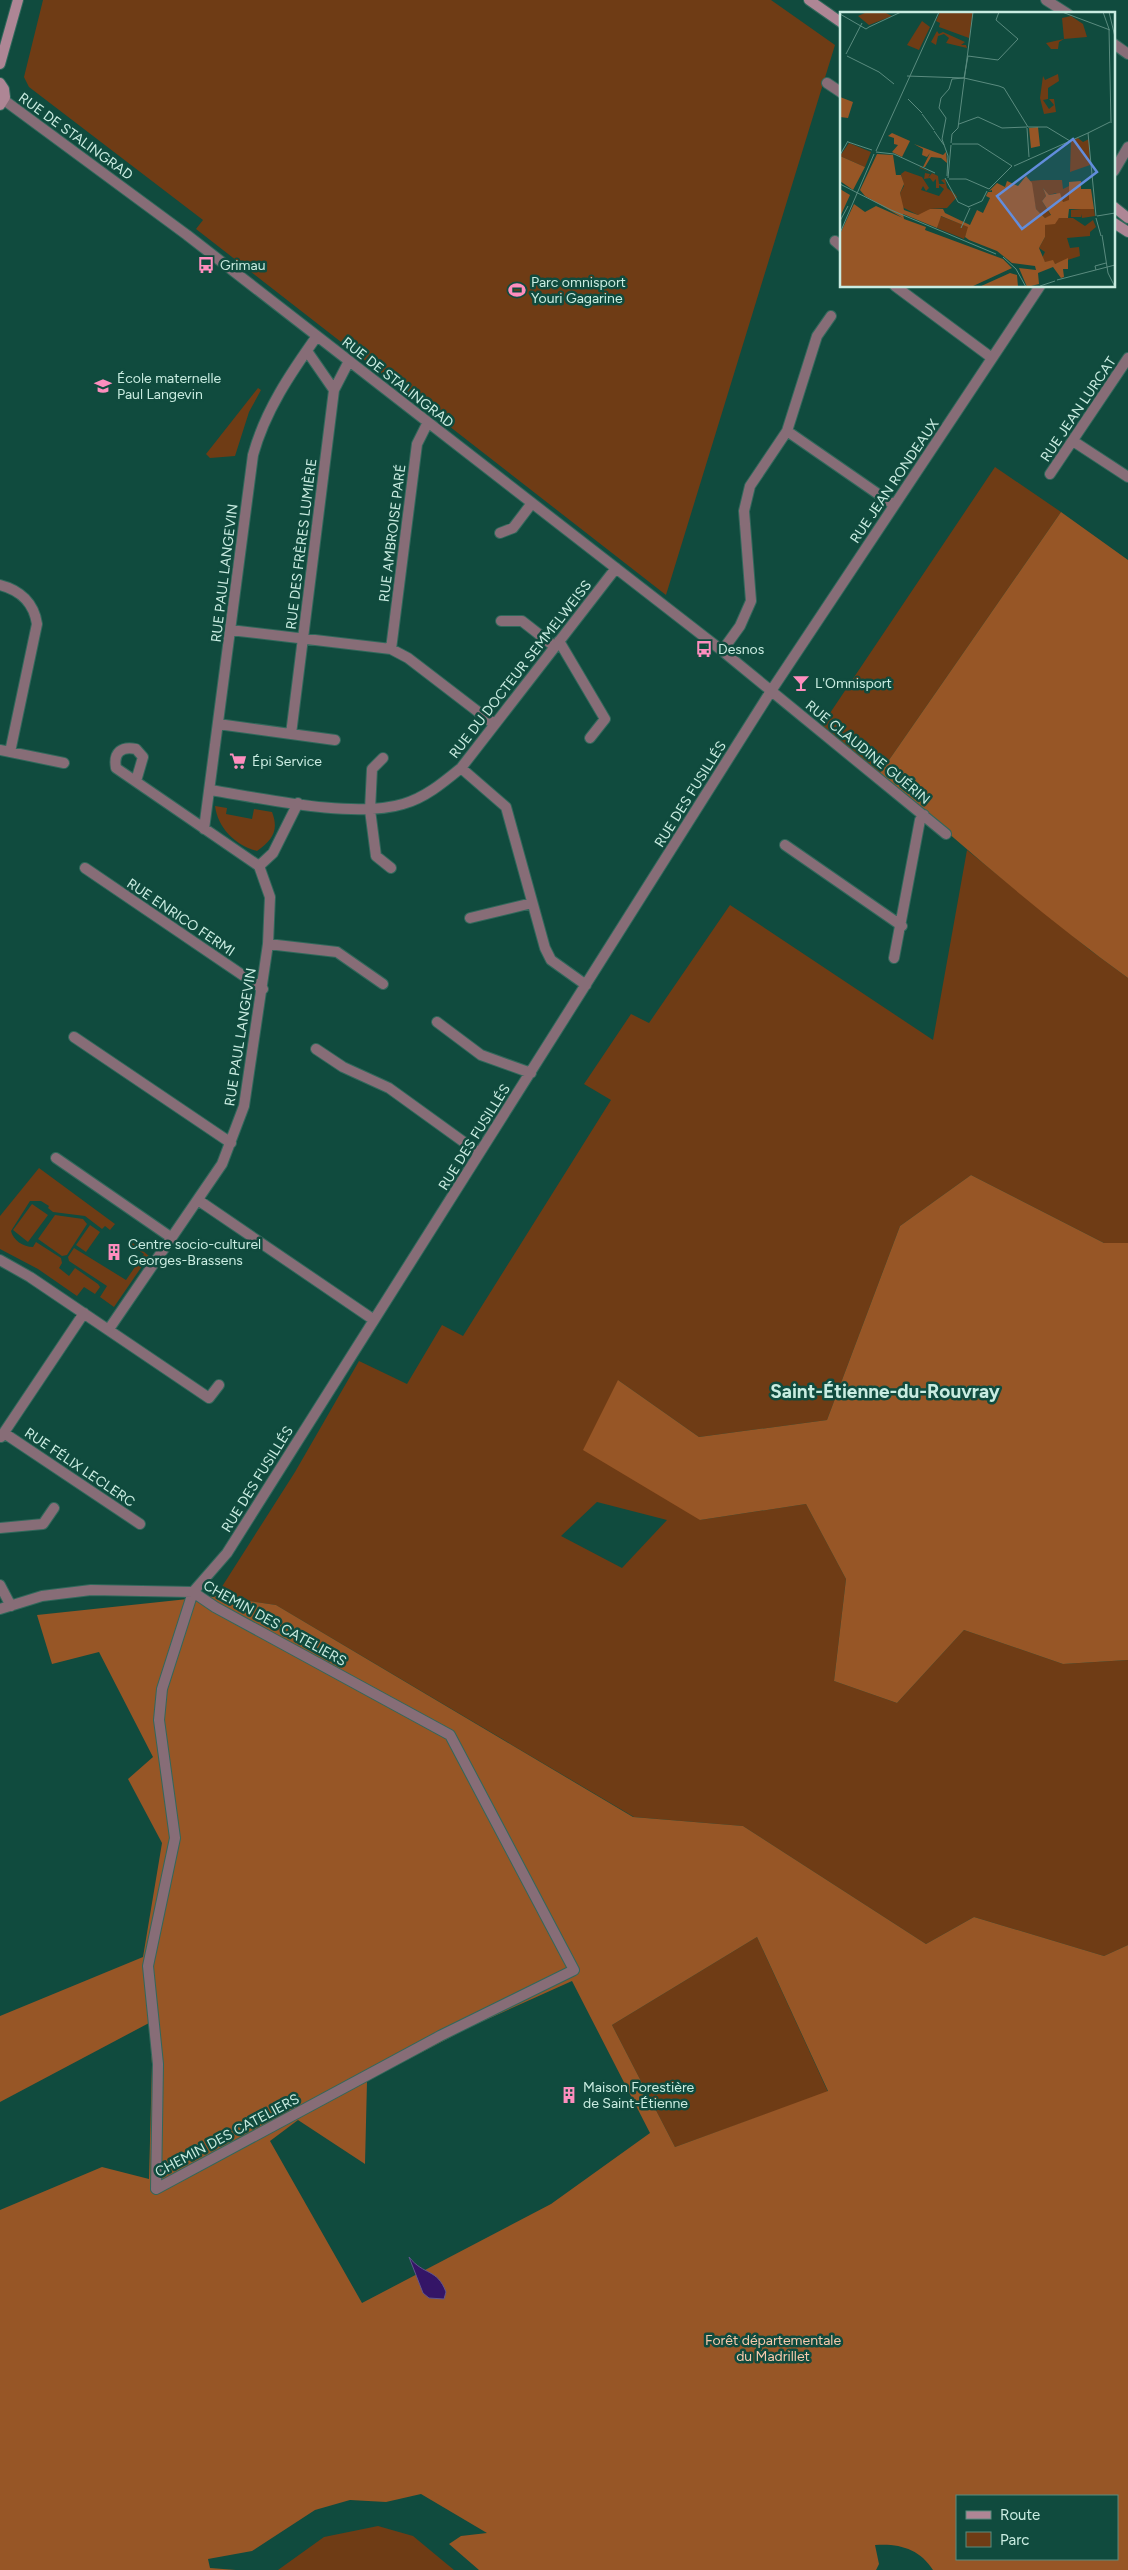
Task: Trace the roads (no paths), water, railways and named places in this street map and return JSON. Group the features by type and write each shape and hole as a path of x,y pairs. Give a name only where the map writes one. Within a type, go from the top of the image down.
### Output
{"street":[{"path":"0,64 18,0"},
{"path":"809,0 840,22"},
{"path":"1046,0 1065,12"},
{"path":"1116,45 1128,54"},
{"path":"0,83 4,89 2,103"},
{"path":"828,83 840,92"},
{"name":"RUE DE STALINGRAD","path":"2,103 187,235 616,568 771,691"},
{"path":"1116,168 1128,148"},
{"path":"1116,209 1128,218"},
{"path":"1116,224 1128,232"},
{"path":"898,288 992,358"},
{"name":"RUE JEAN RONDEAUX","path":"771,691 1039,288"},
{"path":"722,651 740,626 751,600 744,511 750,486 787,431 817,336 831,316"},
{"name":"RUE PAUL LANGEVIN","path":"204,829 254,449 260,428 278,394 317,336"},
{"path":"307,351 334,390"},
{"name":"RUE JEAN LURCAT","path":"1050,474 1128,358"},
{"name":"RUE DES FRÈRES LUMIÈRE","path":"291,734 334,390 349,361"},
{"name":"RUE AMBROISE PARÉ","path":"391,649 417,444 428,422"},
{"path":"787,431 894,505"},
{"path":"1073,441 1128,477"},
{"path":"500,533 513,528 532,504"},
{"name":"RUE DU DOCTEUR SEMMELWEISS","path":"210,790 298,803 370,810 404,804 441,785 461,768 616,568"},
{"path":"0,586 13,590 25,598 33,610 37,624 5,751 64,763"},
{"path":"501,621 522,621 556,644 605,719 590,738"},
{"path":"230,630 391,649 408,658 494,724"},
{"name":"RUE CLAUDINE GUÉRIN","path":"771,691 946,834"},
{"name":"RUE DES FUSILLÉS","path":"193,1592 227,1553 771,691"},
{"path":"218,724 335,740"},
{"path":"383,758 372,770 370,810 376,856 391,868"},
{"path":"461,768 506,807 544,948 551,960 586,985"},
{"path":"136,781 259,866 273,853 298,803"},
{"path":"894,958 902,926 920,820 924,815"},
{"path":"785,845 902,926"},
{"name":"RUE PAUL LANGEVIN","path":"109,1330 222,1164 244,1106 263,989 268,944 270,897 259,866"},
{"name":"RUE ENRICO FERMI","path":"84,868 263,989"},
{"path":"470,918 532,903"},
{"path":"268,944 337,952 383,984"},
{"path":"437,1022 481,1055 530,1072"},
{"path":"74,1037 231,1143"},
{"path":"316,1049 343,1067 389,1088 479,1153"},
{"path":"56,1158 172,1238"},
{"path":"198,1200 374,1320"},
{"path":"0,1260 84,1313 209,1398 218,1385"},
{"path":"2,1435 84,1313"},
{"name":"RUE FÉLIX LECLERC","path":"2,1435 140,1524"},
{"path":"0,1528 43,1524 54,1508"},
{"path":"0,1585 11,1606"},
{"path":"0,1609 42,1596 91,1590 193,1592"},
{"name":"CHEMIN DES CATELIERS","path":"193,1592 215,1607 450,1735 574,1970 440,2036 156,2189 158,2064 148,1966 175,1838 159,1720 162,1689 193,1592"}],"place":[{"name":"Grimau","path":"206,265"},
{"name":"Parc omnisport Youri Gagarine","path":"517,290"},
{"name":"École maternelle Paul Langevin","path":"103,386"},
{"name":"Desnos","path":"704,649"},
{"name":"L'Omnisport","path":"801,683"},
{"name":"Épi Service","path":"238,761"},
{"name":"Centre socio-culturel Georges-Brassens","path":"114,1252"},
{"name":"Maison Forestière de Saint-Étienne","path":"569,2095"}],"district":[{"name":"Saint-Étienne-du-Rouvray","path":"885,1391"}],"park label":[{"name":"Forêt départementale du Madrillet","path":"773,2348"}]}
